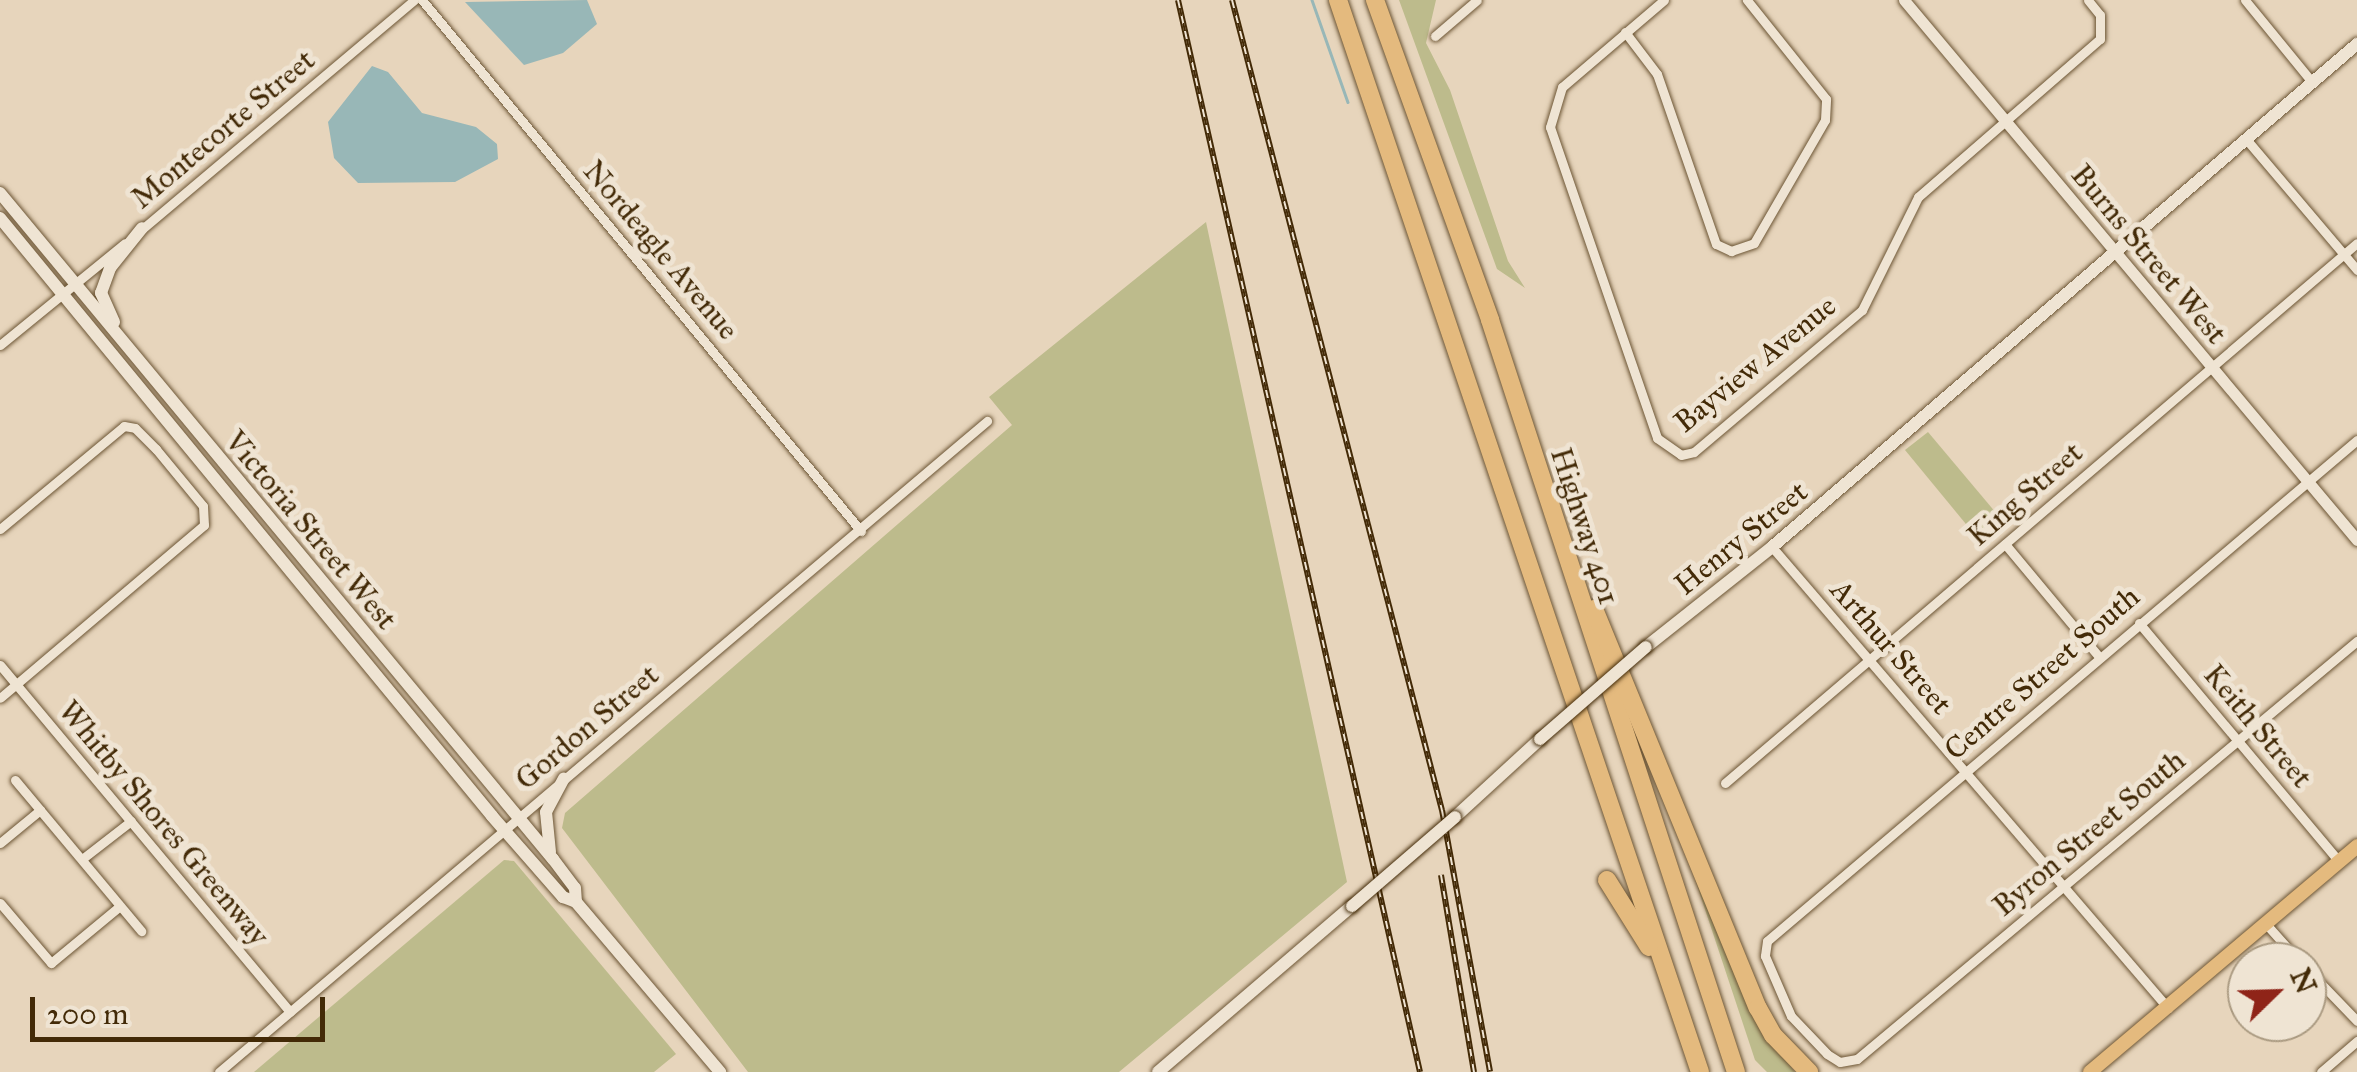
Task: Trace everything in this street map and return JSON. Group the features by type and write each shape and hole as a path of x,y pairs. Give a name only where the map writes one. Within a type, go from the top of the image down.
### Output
{"highway":[{"name":"Highway 401","path":"1338,0 1697,1072"},
{"name":"Highway 401","path":"1374,0 1490,320 1736,1072"},
{"path":"1490,320 1601,627 1758,1008 1773,1035 1809,1072"},
{"path":"1607,880 1673,994"}],"main road":[{"name":"Henry Street","path":"1158,1072 1456,817 1646,647 1772,547 2357,44"},
{"name":"Victoria Street West","path":"0,192 554,859 575,888 576,902"},
{"name":"Victoria Street West","path":"0,218 504,829 563,898 576,902 720,1072"},
{"path":"139,362 101,293 110,268 142,228"},
{"path":"554,859 546,844 546,812 564,778"},
{"path":"2090,1072 2357,846"}],"street":[{"name":"Montecorte Street","path":"0,345 414,0"},
{"name":"Nordeagle Avenue","path":"422,0 861,531"},
{"path":"1435,36 1477,0"},
{"name":"Bayview Avenue","path":"1664,0 1562,87 1550,127 1658,438 1673,453 1694,452 1844,330 1862,310 1918,197 2100,38 2100,14 2088,0"},
{"path":"1626,32 1657,74 1716,244 1731,250 1754,244 1825,120 1819,84 1747,0"},
{"name":"Burns Street West","path":"1904,0 2357,540"},
{"path":"2245,0 2312,82"},
{"path":"2246,138 2357,270"},
{"name":"King Street","path":"1726,784 2357,243"},
{"name":"Gordon Street","path":"219,1072 987,422"},
{"path":"0,528 124,426 135,428 156,449 203,506 204,525 0,698"},
{"name":"Centre Street South","path":"1852,1061 1827,1054 1800,1029 1763,948 2357,440"},
{"path":"2005,544 2099,657"},
{"name":"Arthur Street","path":"1772,547 2168,1008"},
{"name":"Keith Street","path":"2139,623 2340,862"},
{"name":"Byron Street South","path":"1852,1061 2357,641"},
{"name":"Whitby Shores Greenway","path":"0,665 290,1012"},
{"path":"15,780 142,931"},
{"path":"0,843 40,810"},
{"path":"82,859 130,821"},
{"path":"0,903 51,963 120,906"},
{"path":"2266,924 2282,942"},
{"path":"2327,990 2357,1021"},
{"path":"2322,1072 2357,1041"}],"shaded area":[{"path":"1399,0 1436,0 1426,43 1450,90 1508,261 1525,288 1497,269"},
{"path":"1206,222 1347,882 1119,1072 748,1072 562,828 565,813 1012,425 989,397"},
{"path":"1928,432 2007,526 1984,546 1905,450"},
{"path":"1677,825 1755,1021 1795,1072 1767,1072 1755,1060"},
{"path":"504,860 514,861 676,1054 654,1072 254,1072"}],"water":[{"path":"587,0 597,24 563,53 524,65 465,2"},
{"path":"372,66 388,72 422,113 476,127 497,144 498,159 455,182 358,183 334,158 328,122"}],"waterway":[{"path":"1312,0 1348,102"}],"railway":[{"path":"1178,0 1420,1072"},
{"path":"1232,0 1442,810 1490,1072"},
{"path":"1441,875 1474,1072"}]}
